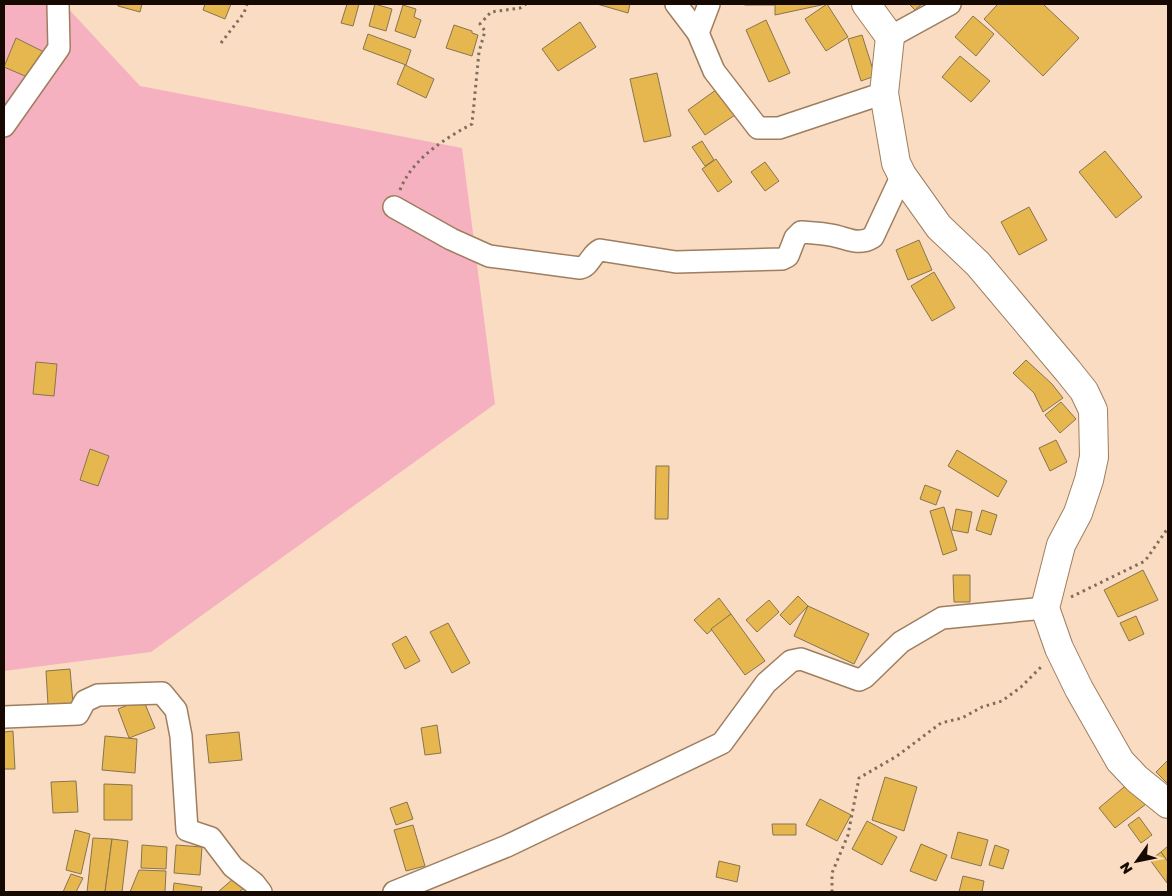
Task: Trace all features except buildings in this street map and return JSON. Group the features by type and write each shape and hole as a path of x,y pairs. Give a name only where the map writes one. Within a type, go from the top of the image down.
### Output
{"street":[{"path":"4,126 59,48 58,4"},
{"path":"676,4 698,33 714,71 758,128 779,128 884,93"},
{"path":"698,33 710,4"},
{"path":"866,4 890,37 884,93 896,164 902,175 939,227 978,264 1068,371 1084,391 1093,410 1094,457 1089,480 1078,513 1060,545 1045,608 1059,648 1079,690 1120,761 1137,780 1168,804"},
{"path":"890,37 950,4"},
{"path":"394,207 451,239 495,258 580,268 587,266 593,255 600,250 676,262 782,259 788,256 794,238 801,232 832,235 854,242 861,242 873,237 902,175"},
{"path":"394,892 507,846 722,743 766,682 791,661 801,659 860,680 901,642 942,618 1045,608"},
{"path":"4,718 78,714 85,701 98,695 162,693 176,710 181,736 186,830 211,838 233,867 261,892"}],"path":[{"path":"221,42 244,13 247,4"},
{"path":"394,207 403,181 421,158 454,134 472,124 479,52 484,31 480,24 491,12 520,8 526,4"},
{"path":"1045,608 1086,591 1146,561 1168,528"},
{"path":"832,892 832,873 848,835 859,778 897,756 941,723 962,718 982,706 1002,701 1021,687 1059,648"}],"shaded area":[{"path":"4,4 64,4 140,86 462,148 495,404 151,652 4,671"}]}
